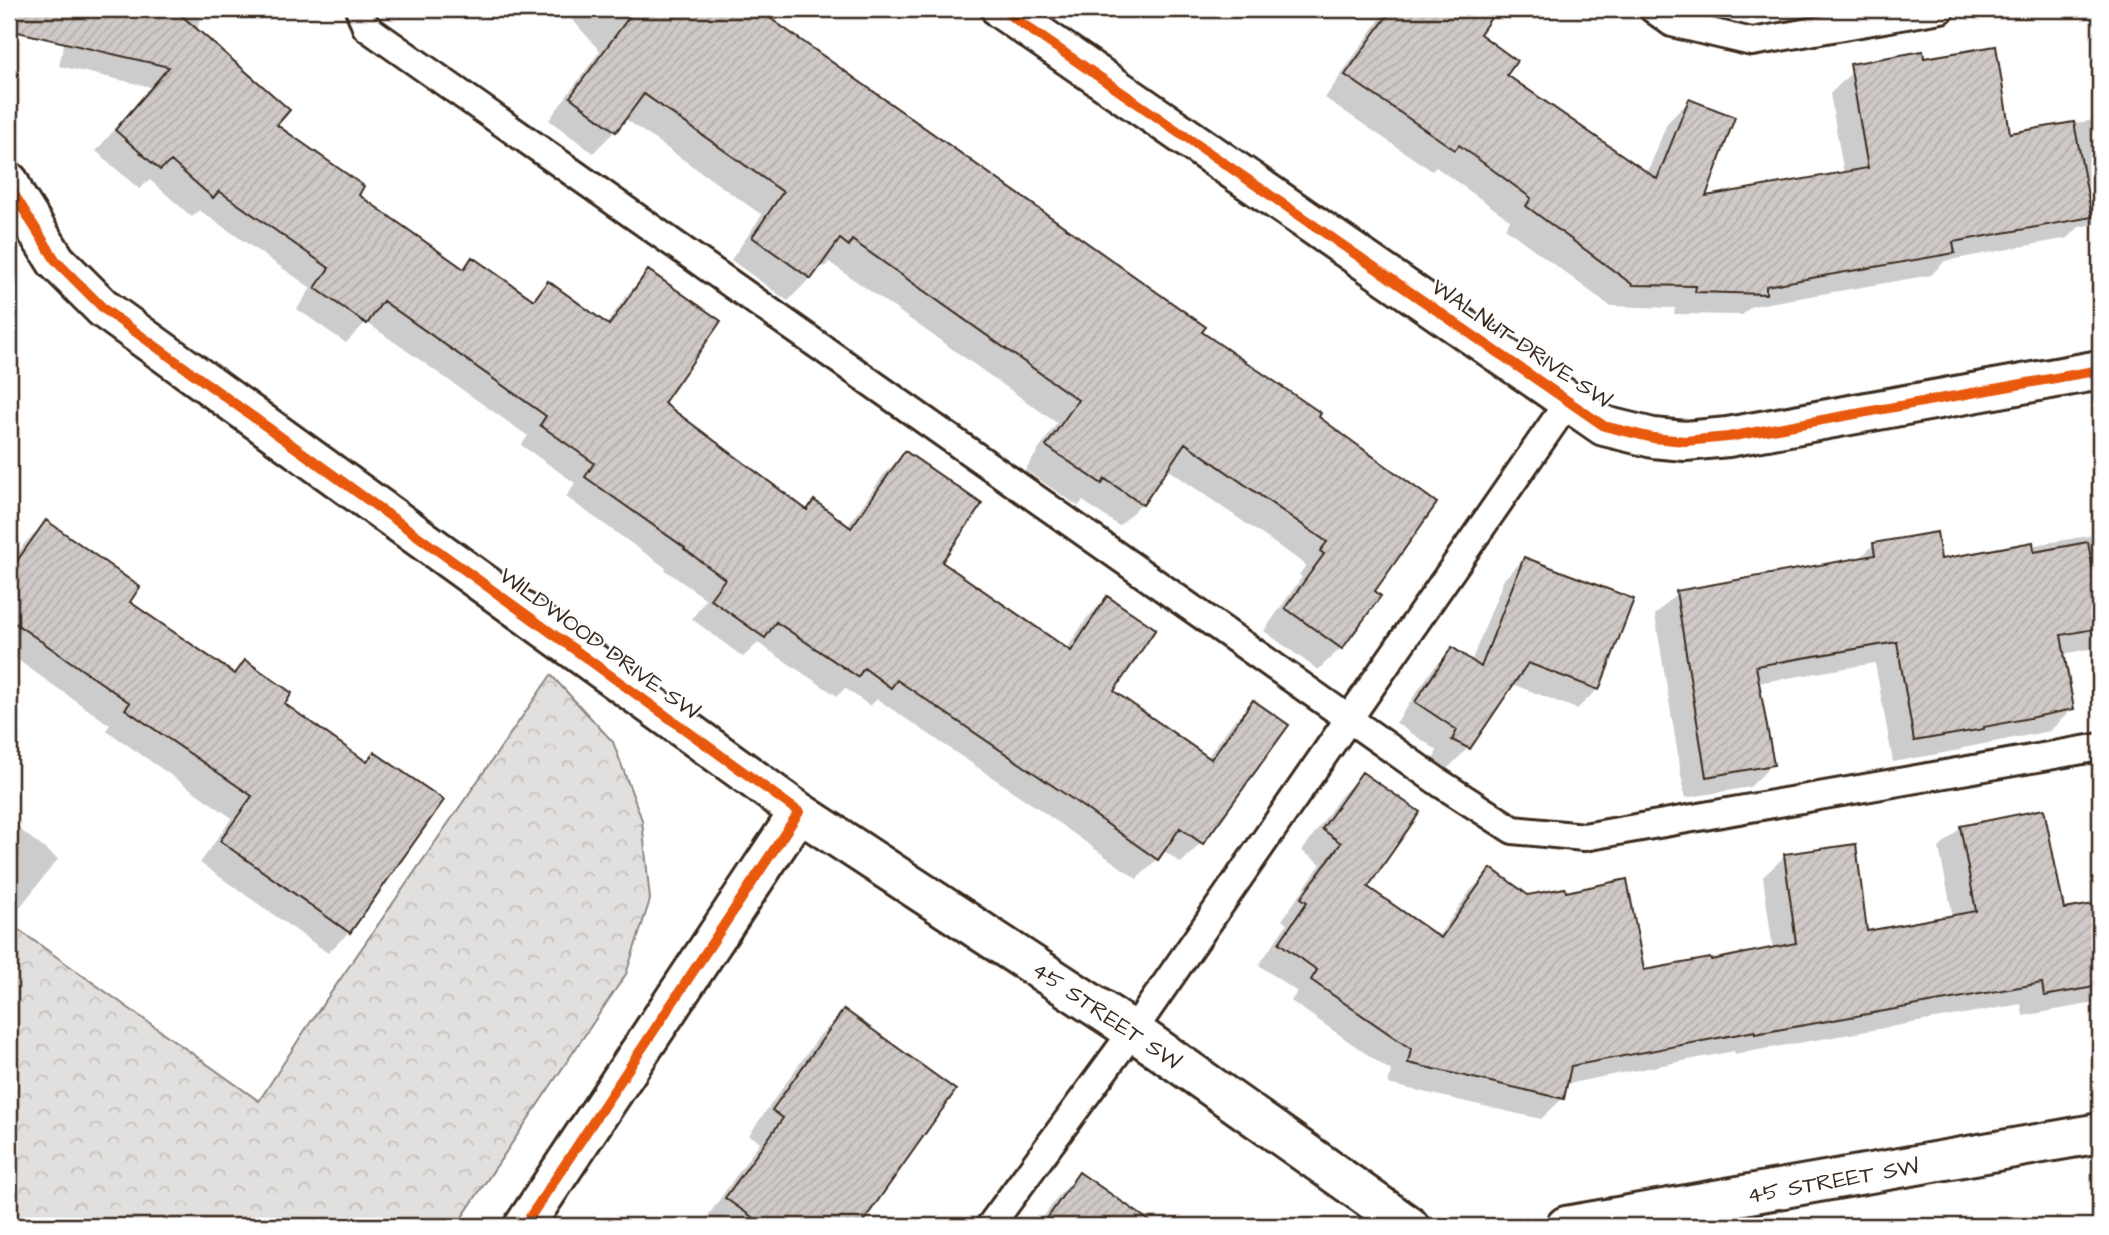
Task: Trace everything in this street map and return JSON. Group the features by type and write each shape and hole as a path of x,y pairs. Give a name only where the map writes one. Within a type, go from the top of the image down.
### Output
{"street":[{"name":"WALNUT DRIVE SW","path":"1001,9 1604,426 1653,438 1685,441 1728,437 2100,370"},
{"name":"WILDWOOD DRIVE SW","path":"9,182 56,261 104,309 799,813"},
{"name":"45 STREET SW","path":"799,813 1133,1031 1409,1226"},
{"path":"524,1226 799,813"},
{"name":"45 STREET SW","path":"1566,1226 2100,1133"}],"lane":[{"path":"359,9 366,27 1349,719 1513,830 1584,837 2100,747"},
{"path":"1653,9 1672,23 1752,42 1941,9"},
{"path":"990,1226 1133,1031 1568,402"}],"green space":[{"path":"551,675 613,742 642,820 650,900 626,974 456,1226 9,1226 9,923 259,1101 303,1033"}],"building":[{"path":"9,9 174,9 290,110 277,125 364,186 359,195 464,269 472,257 534,300 548,281 609,325 648,270 721,321 664,403 807,510 814,500 851,528 905,451 982,504 942,562 1071,651 1107,596 1156,629 1114,691 1211,759 1253,700 1289,725 1203,844 1180,828 1158,860 897,680 891,688 864,668 858,677 776,622 765,638 710,599 725,579 585,477 594,463 540,425 546,416 383,301 367,324 315,288 329,268 219,191 213,198 171,161 160,170 115,130 169,67 9,30"},
{"path":"635,9 757,9 1206,327 1202,332 1321,413 1319,417 1437,503 1375,591 1381,596 1342,649 1285,608 1324,554 1320,551 1327,542 1185,443 1143,505 1105,479 1102,484 1046,446 1078,400 852,240 849,246 840,239 811,279 752,237 783,192 644,94 616,132 570,97"},
{"path":"1392,9 1497,9 1480,34 1517,61 1507,75 1657,179 1689,99 1735,117 1706,196 1868,168 1850,64 1923,51 1924,58 1996,46 2010,133 2074,122 2092,217 1953,242 1955,253 1766,286 1766,294 1695,292 1696,286 1633,285 1526,206 1531,198 1459,145 1455,150 1345,75"},
{"path":"46,520 140,587 130,602 235,674 245,660 292,693 285,704 367,762 374,752 444,800 350,933 220,841 252,796 125,709 130,703 9,619 9,572"},
{"path":"1937,532 1941,559 2033,542 2034,552 2088,542 2093,570 2100,569 2100,628 2061,635 2074,709 1914,741 1897,642 1756,666 1774,765 1706,777 1676,591 1875,555 1873,543"},
{"path":"1524,557 1634,599 1599,690 1528,663 1470,749 1452,740 1457,730 1415,702 1452,647 1481,667"},
{"path":"1362,772 1420,812 1368,887 1441,938 1491,868 1528,895 1565,888 1566,892 1627,879 1644,970 1796,943 1784,854 1856,844 1867,931 1976,911 1960,826 2044,809 2064,909 2100,903 2100,986 2044,996 2042,983 1755,1034 1755,1031 1571,1066 1564,1099 1408,1063 1411,1049 1311,980 1317,970 1279,943 1307,902 1301,898 1341,843 1322,829"},
{"path":"844,1009 956,1090 860,1226 765,1226 725,1198 783,1118 772,1110"},
{"path":"1079,1172 1157,1226 1042,1226"}],"cycle path":[{"path":"1001,9 1604,426 1653,438 1685,441 1728,437 2100,370"},
{"path":"9,182 56,261 104,309 799,812 524,1226"}]}
